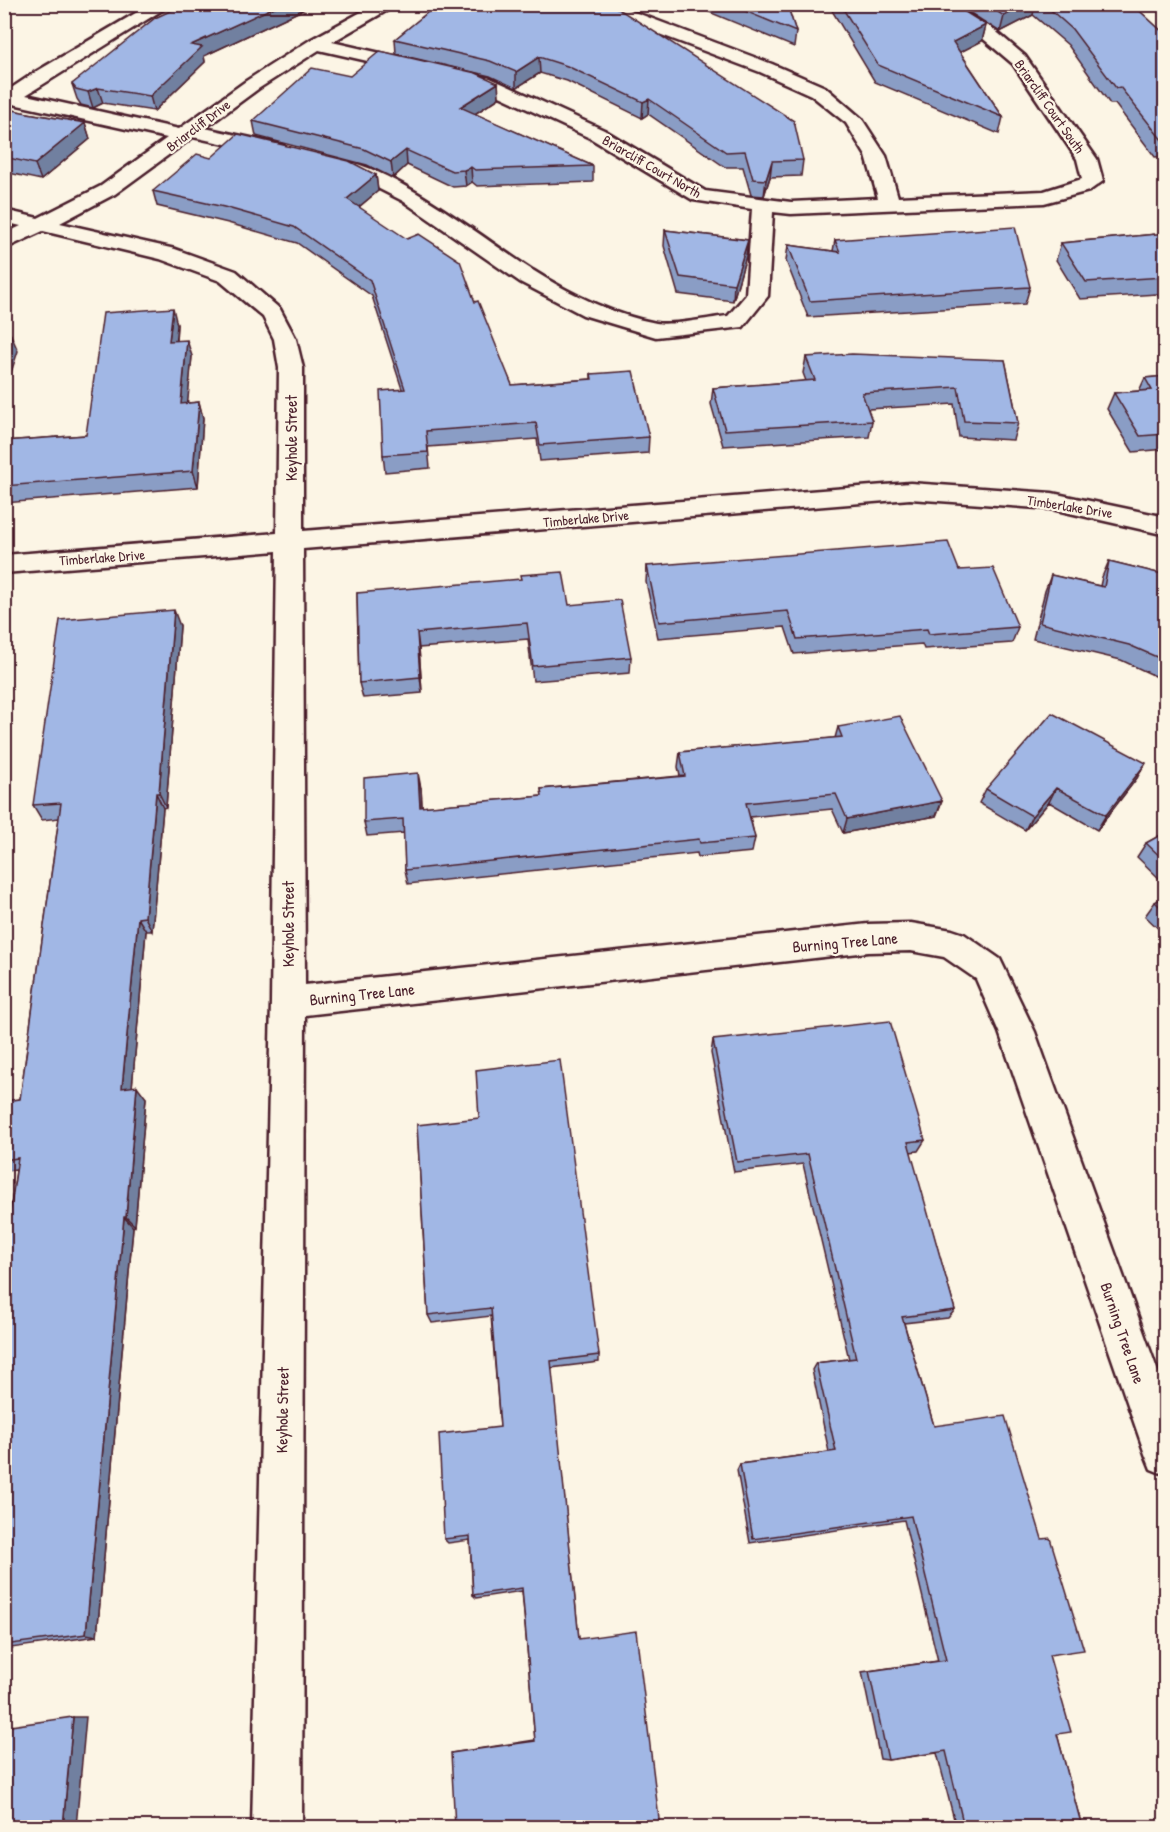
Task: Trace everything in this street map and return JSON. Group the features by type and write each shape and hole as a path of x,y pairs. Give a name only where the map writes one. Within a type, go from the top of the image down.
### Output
{"street":[{"path":"8,97 164,4"},
{"name":"Briarcliff Drive","path":"4,243 108,190 252,85 316,44 390,4"},
{"path":"596,4 818,90 853,119 865,138 876,156 890,204"},
{"name":"Briarcliff Court South","path":"909,4 965,20 987,32 1019,60 1087,159 1088,167"},
{"name":"Briarcliff Court North","path":"316,44 484,82 597,134 700,196 790,208 1044,197 1082,187 1093,181 1088,167"},
{"path":"8,97 297,154"},
{"path":"317,160 359,171 410,197 528,277 591,310 656,330 735,322 757,296 763,205"},
{"name":"Keyhole Street","path":"4,216 198,264 228,276 272,314 285,339 291,368 288,1002 277,1827"},
{"name":"Timberlake Drive","path":"4,564 910,491 1052,501 1166,526"},
{"name":"Burning Tree Lane","path":"288,1002 868,938 911,937 952,944 988,969 1017,1032 1166,1454"}],"building":[{"path":"185,4 281,4 191,45 202,47 150,96 98,88 88,92 76,89 72,84 155,18"},
{"path":"438,4 611,4 794,121 803,160 772,161 766,180 753,179 745,151 726,152 649,99 643,102 567,66 539,57 516,72 490,61 395,39"},
{"path":"728,4 787,4 796,32"},
{"path":"840,4 942,4 962,10 986,25 953,42 1003,117 878,65"},
{"path":"986,4 1026,4 1004,16"},
{"path":"1044,4 1132,4 1166,35 1166,140 1162,140 1120,87 1116,88 1072,29"},
{"path":"380,51 476,73 498,83 460,107 593,166 475,170 471,167 452,171 406,150 391,162 364,149 253,121 312,68 350,76"},
{"path":"4,108 85,123 35,164 4,157"},
{"path":"238,134 349,161 376,175 347,199 407,239 419,234 460,261 475,302 478,301 512,385 592,379 591,374 633,371 649,437 540,445 536,423 426,431 428,452 383,455 380,391 405,389 370,280 294,227 224,207 153,191 197,154 211,158"},
{"path":"1015,227 1030,287 810,301 788,245 840,252 835,240"},
{"path":"665,230 748,240 734,284 680,277"},
{"path":"1166,231 1166,279 1164,277 1086,282 1061,243 1157,234"},
{"path":"173,308 169,341 187,340 181,404 199,402 193,471 4,486 4,441 86,435 103,313"},
{"path":"4,328 11,335 4,356"},
{"path":"852,354 1005,360 1018,423 964,421 958,387 862,393 872,421 725,430 713,388 815,380 806,357"},
{"path":"1166,376 1166,434 1140,436 1114,393 1152,390 1145,378"},
{"path":"948,542 959,570 993,568 1018,627 929,634 927,629 797,639 788,611 659,622 647,566"},
{"path":"1109,561 1166,575 1166,661 1129,645 1040,623 1051,575 1104,587"},
{"path":"563,572 569,605 620,600 631,657 533,666 527,623 417,633 420,677 359,683 357,593 521,579 520,575"},
{"path":"174,610 159,793 156,793 145,917 138,918 122,1088 137,1086 86,1634 4,1645 4,1394 8,1365 4,1365 4,1254 18,1158 4,1160 4,1101 20,1099 61,803 33,805 60,620"},
{"path":"1052,713 1146,763 1106,815 1056,788 1032,816 986,789"},
{"path":"900,716 942,801 847,819 836,794 746,803 755,838 700,843 699,839 405,870 403,819 364,822 364,778 418,773 420,807 542,796 541,789 685,776 680,752 842,737 838,727"},
{"path":"1166,832 1166,862 1146,843"},
{"path":"1166,896 1166,912 1155,902"},
{"path":"890,1021 925,1140 908,1142 955,1310 902,1317 934,1426 1005,1416 1042,1539 1050,1538 1084,1650 1049,1655 1071,1732 1057,1734 1082,1827 964,1827 946,1751 888,1760 869,1671 946,1660 911,1516 753,1539 740,1464 836,1451 816,1363 856,1358 808,1154 737,1162 713,1040"},
{"path":"560,1060 599,1355 551,1361 579,1639 636,1631 660,1827 455,1827 451,1753 535,1741 522,1588 473,1595 470,1536 444,1539 439,1434 500,1427 491,1308 428,1315 417,1125 479,1118 476,1070"},
{"path":"73,1717 63,1827 4,1827 4,1727"}]}
